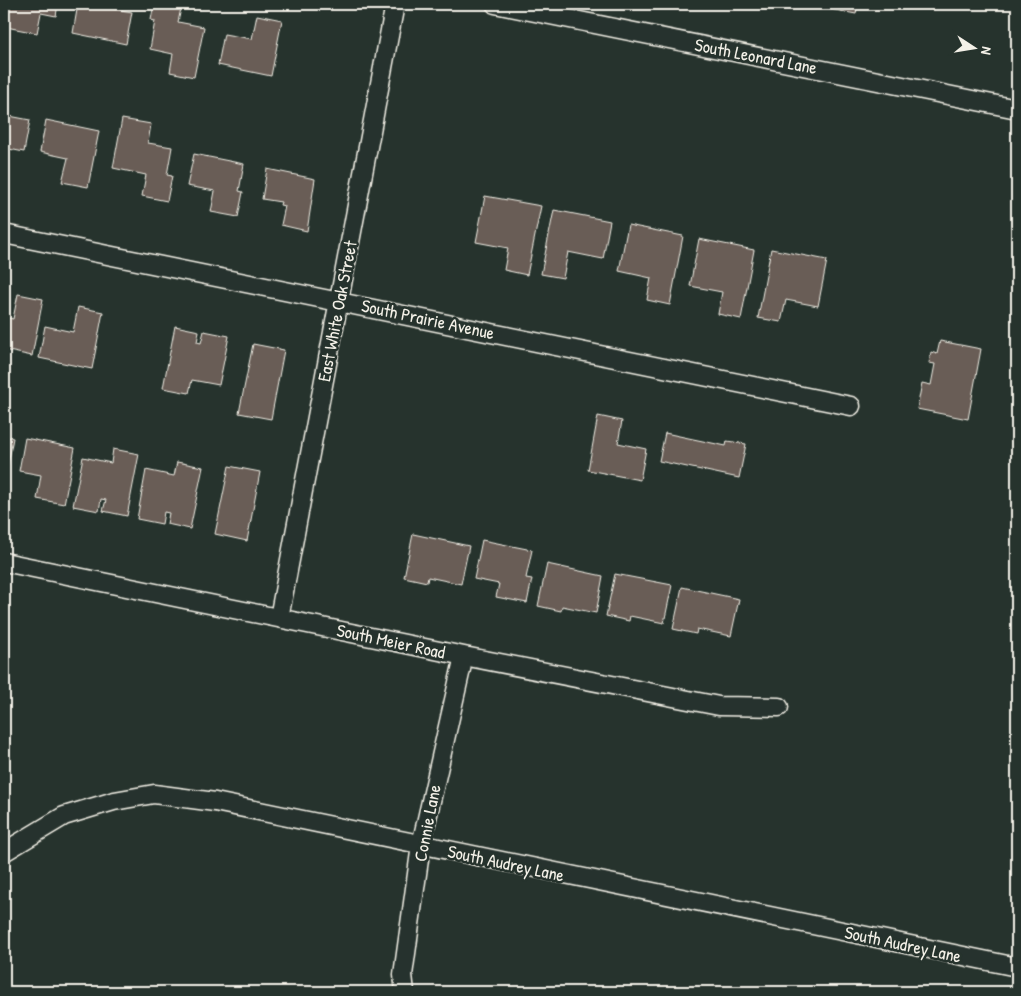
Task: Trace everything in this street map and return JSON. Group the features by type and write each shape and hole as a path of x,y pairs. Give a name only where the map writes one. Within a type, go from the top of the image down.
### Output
{"street":[{"name":"East White Oak Street","path":"279,618 395,4"},
{"name":"South Leonard Lane","path":"496,4 1017,109"},
{"name":"South Prairie Avenue","path":"4,234 851,406"},
{"name":"South Meier Road","path":"4,562 719,706 779,707"},
{"name":"Connie Lane","path":"405,992 403,975 421,845 464,656"},
{"name":"South Audrey Lane","path":"4,850 64,816 114,801 154,794 215,802 1017,967"}],"building":[{"path":"11,4 58,4 56,16 41,13 37,33 6,27"},
{"path":"78,4 105,4 104,7 132,12 126,44 73,33"},
{"path":"154,4 182,4 178,22 204,27 194,77 170,72 173,54 150,49 155,21 151,20"},
{"path":"831,4 858,4 856,14 830,9"},
{"path":"257,15 282,20 271,76 218,65 224,34 252,39"},
{"path":"4,115 30,120 24,152 4,148"},
{"path":"122,119 151,124 148,143 172,147 167,175 172,176 167,201 142,196 146,175 113,168"},
{"path":"46,120 99,131 88,187 62,182 68,158 40,152"},
{"path":"194,154 244,164 239,191 243,192 238,217 211,212 215,191 187,186"},
{"path":"267,169 315,179 307,231 281,225 285,206 280,205 281,202 262,199"},
{"path":"485,196 541,206 527,275 504,270 508,248 476,242"},
{"path":"554,210 610,221 603,259 568,252 563,278 541,274"},
{"path":"628,225 683,236 670,305 647,300 651,278 619,271"},
{"path":"699,239 754,250 741,319 718,314 722,292 690,286"},
{"path":"771,249 827,260 818,306 786,300 781,322 758,318"},
{"path":"18,294 43,299 32,356 4,350 4,317 13,319"},
{"path":"78,307 103,312 92,369 39,358 45,326 73,332"},
{"path":"175,326 199,331 197,342 201,343 204,331 229,336 219,385 192,380 189,393 163,388"},
{"path":"940,341 981,349 968,419 917,409 922,383 931,385 935,364 929,363 931,352 937,354"},
{"path":"253,344 284,350 271,419 239,413"},
{"path":"598,416 622,421 618,443 646,449 640,480 588,470"},
{"path":"665,433 726,446 727,441 746,444 739,478 659,461"},
{"path":"4,436 13,438 4,485"},
{"path":"25,438 75,448 64,504 37,499 41,475 19,471"},
{"path":"113,449 139,454 127,516 103,511 106,500 101,499 99,511 73,506 83,457 111,463"},
{"path":"177,462 203,467 190,529 167,524 169,513 164,512 162,524 137,519 146,470 174,476"},
{"path":"229,466 260,472 247,541 215,534"},
{"path":"413,534 469,546 461,584 428,577 427,582 404,577"},
{"path":"482,540 532,550 526,578 532,579 527,603 496,597 499,584 474,579"},
{"path":"547,564 603,576 596,613 562,606 561,611 538,606"},
{"path":"615,574 672,585 664,623 630,616 629,621 606,616"},
{"path":"682,587 739,599 731,636 697,629 696,634 673,629"}]}
